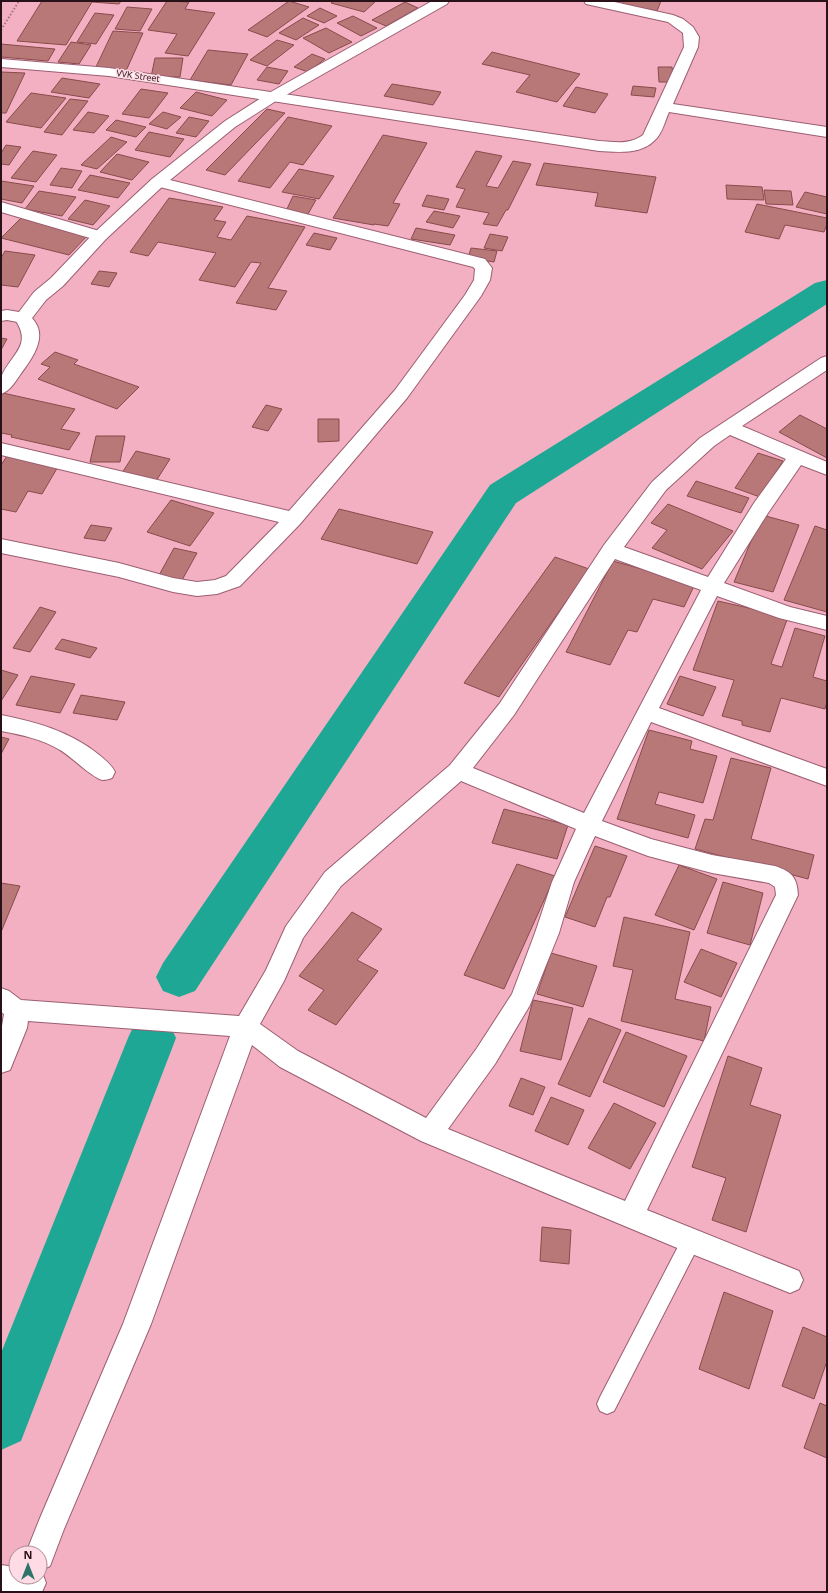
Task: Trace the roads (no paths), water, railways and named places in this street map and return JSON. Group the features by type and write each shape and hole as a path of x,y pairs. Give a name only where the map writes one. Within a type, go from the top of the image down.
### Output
{"street":[{"path":"23,318 40,296 57,282 100,236 158,182 230,124 274,96 442,1"},
{"name":"VVK Street","path":"1,63 109,72 568,142 619,147 639,145 650,136 691,48 693,39 691,33 685,25 673,19 590,1"},
{"path":"663,107 827,132"},
{"path":"1,546 118,570 174,585 197,589 217,587 233,581 293,519 401,394 482,280 484,268 479,263 158,182"},
{"path":"1,207 100,236"},
{"path":"1,316 6,315 23,318 31,329 32,341 1,388"},
{"path":"44,1545 50,1528 138,1324 246,1027 276,974 294,933 333,880 458,771 507,709 612,550 659,486 707,442 827,362"},
{"path":"728,427 827,468"},
{"path":"1,449 293,519"},
{"path":"430,1133 486,1056 522,998 547,933 563,882 589,825 646,712 712,587 761,508 798,456"},
{"path":"612,550 801,618 827,623"},
{"path":"646,712 827,778"},
{"path":"1,723 35,730 58,739 77,749 104,772"},
{"path":"458,771 589,825 648,847 712,864 775,875 786,883 787,895 631,1216"},
{"path":"1,1062 15,1028 8,1004 246,1027 289,1059 430,1133 691,1241 790,1280"}],"lane":[{"path":"607,1404 691,1241"}],"waterway":[{"path":"179,977 503,494 827,290"},
{"path":"1,1422 152,1038"}]}
